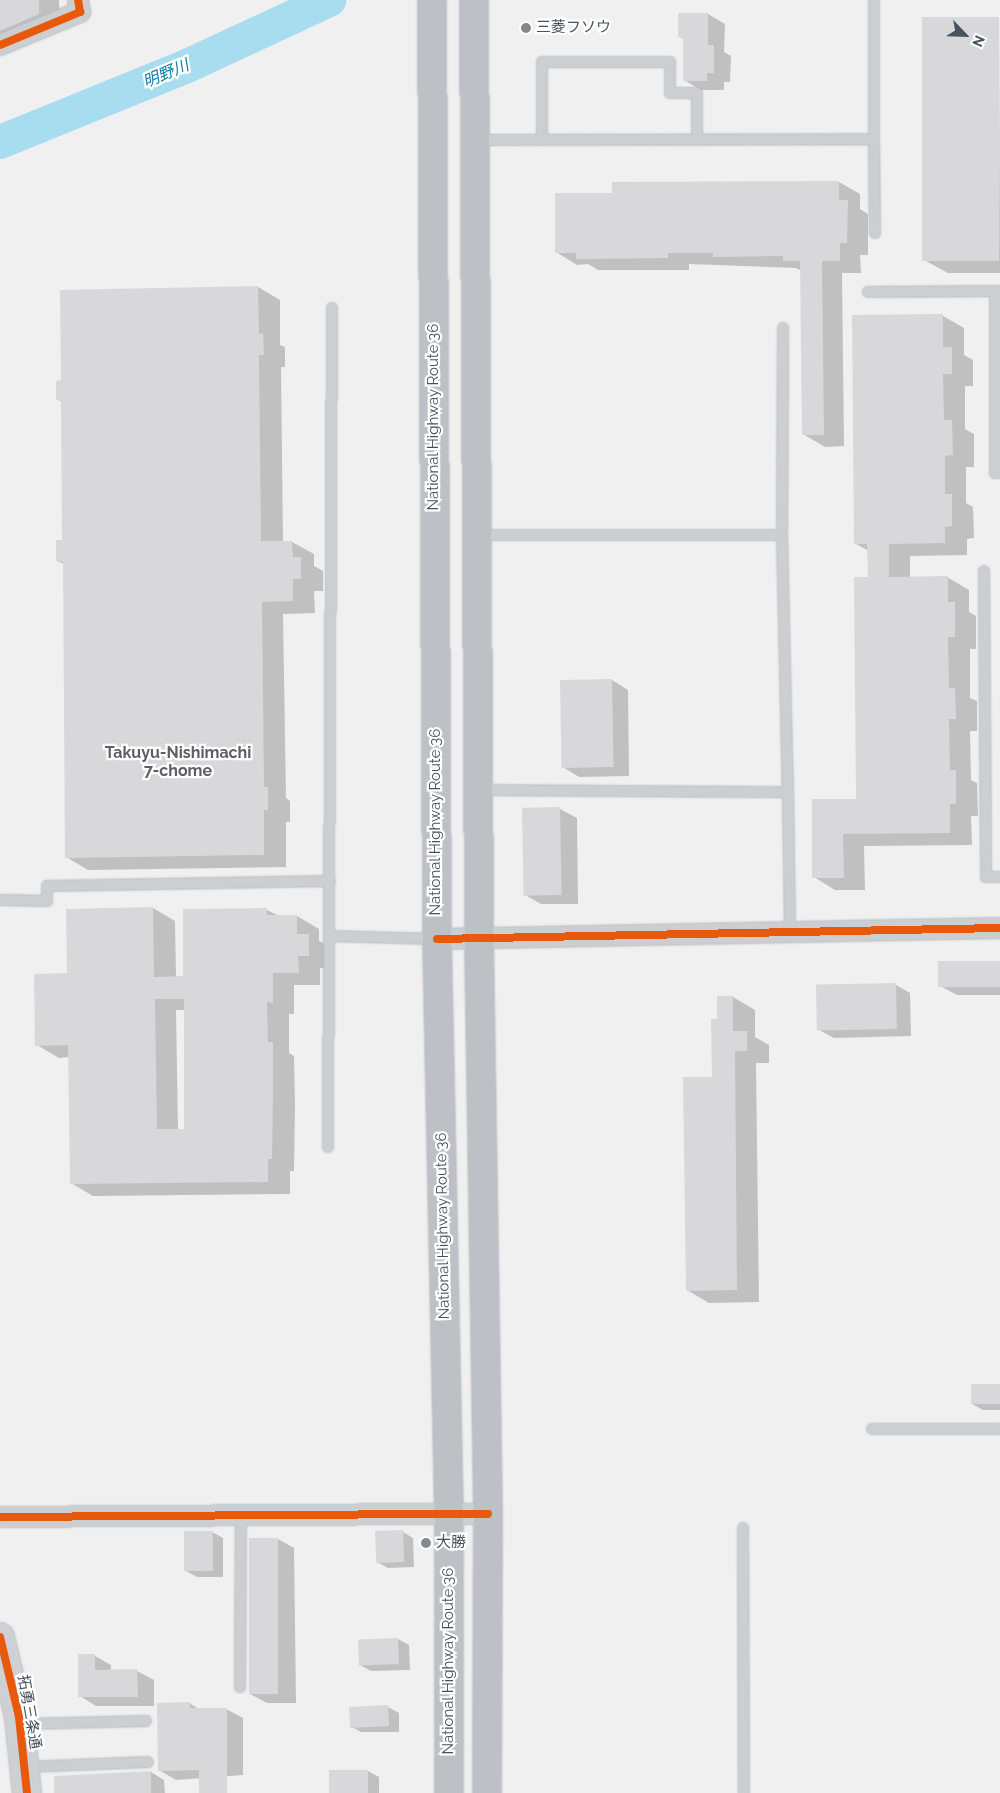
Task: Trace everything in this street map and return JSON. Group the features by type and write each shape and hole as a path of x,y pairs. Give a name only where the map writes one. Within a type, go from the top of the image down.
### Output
{"highway":[{"name":"National Highway Route 36","path":"432,0 437,939 449,1516 449,1793"},
{"path":"474,0 479,939 488,1514 487,1793"}],"street":[{"path":"0,45 80,12 78,0"},
{"path":"437,939 790,930 1000,928"},
{"path":"0,1517 449,1516 488,1514"},
{"name":"拓勇三条通","path":"0,1637 20,1724 26,1780"}],"lane":[{"path":"874,0 875,233"},
{"path":"542,140 542,62 670,62 670,93 697,93 697,140"},
{"path":"476,140 874,139"},
{"path":"868,292 997,292 995,473 1000,473"},
{"path":"328,1147 332,308"},
{"path":"783,328 782,535 790,930"},
{"path":"478,535 782,535"},
{"path":"984,571 986,877 1000,877"},
{"path":"478,790 788,792"},
{"path":"0,900 47,901 47,886 330,881"},
{"path":"329,936 437,939"},
{"path":"872,1429 1000,1429"},
{"path":"240,1687 241,1516"},
{"path":"743,1528 744,1793"},
{"path":"20,1724 146,1721"},
{"path":"26,1780 148,1762"}],"building":[{"path":"0,0 39,0 39,14 0,31"},
{"path":"678,13 708,13 708,45 714,45 714,73 707,73 707,81 683,81 683,37 678,37"},
{"path":"922,17 999,17 999,261 922,261"},
{"path":"839,181 839,200 848,200 847,243 840,243 840,261 822,261 824,435 802,435 800,261 783,261 783,256 713,257 713,253 668,253 668,258 576,259 576,253 555,253 555,193 612,193 612,182"},
{"path":"258,286 259,334 263,333 264,355 259,355 261,541 292,541 293,557 301,557 301,579 293,579 293,601 262,602 264,787 268,787 268,810 264,810 264,855 65,858 63,562 56,561 56,540 62,540 61,400 56,400 56,381 61,380 60,290"},
{"path":"943,314 943,347 952,347 952,374 943,374 944,420 952,420 953,455 945,456 945,494 952,494 952,526 945,527 945,543 889,544 889,577 948,576 948,602 955,602 955,637 948,637 949,688 955,688 956,719 949,719 950,770 956,770 956,804 950,804 950,833 843,834 844,878 812,878 812,799 856,799 854,577 868,577 867,544 854,544 852,315"},
{"path":"612,679 614,767 562,768 560,680"},
{"path":"560,807 562,895 524,896 522,808"},
{"path":"153,907 154,977 183,976 183,909 267,908 267,915 297,915 297,934 309,934 309,956 298,956 299,973 273,973 273,1003 267,1002 268,1042 273,1042 272,1159 268,1159 268,1182 70,1184 68,1045 35,1046 34,974 67,973 66,909","holes":["155,999 184,999 184,1129 157,1129"]},
{"path":"938,961 1000,961 1000,987 938,987"},
{"path":"896,983 897,1029 817,1030 816,984"},
{"path":"717,996 733,996 733,1031 747,1031 747,1051 735,1051 737,1290 686,1291 683,1077 712,1077 711,1019 717,1019"},
{"path":"971,1384 1000,1384 1000,1404 971,1404"},
{"path":"403,1530 404,1562 376,1563 375,1531"},
{"path":"184,1531 213,1531 213,1571 184,1571"},
{"path":"249,1538 278,1538 278,1694 249,1694"},
{"path":"398,1638 399,1664 359,1665 358,1639"},
{"path":"78,1654 95,1654 95,1670 137,1669 138,1697 78,1697"},
{"path":"190,1702 190,1708 227,1708 227,1793 199,1793 199,1770 158,1771 157,1703"},
{"path":"388,1705 389,1726 350,1728 349,1707"},
{"path":"329,1770 368,1770 368,1793 329,1793"},
{"path":"151,1771 151,1793 54,1793 54,1776"}],"waterway":[{"name":"明野川","path":"0,142 187,66 329,0"}],"cycle path":[{"path":"0,45 80,12 78,0"},
{"path":"437,939 1000,928"},
{"path":"0,1517 488,1514"},
{"path":"0,1637 19,1717 27,1793"}],"place":[{"name":"三菱フソウ","path":"526,28"},
{"name":"大勝","path":"426,1543"}],"district":[{"name":"Takuyu-Nishimachi 7-chome","path":"178,762"}]}
